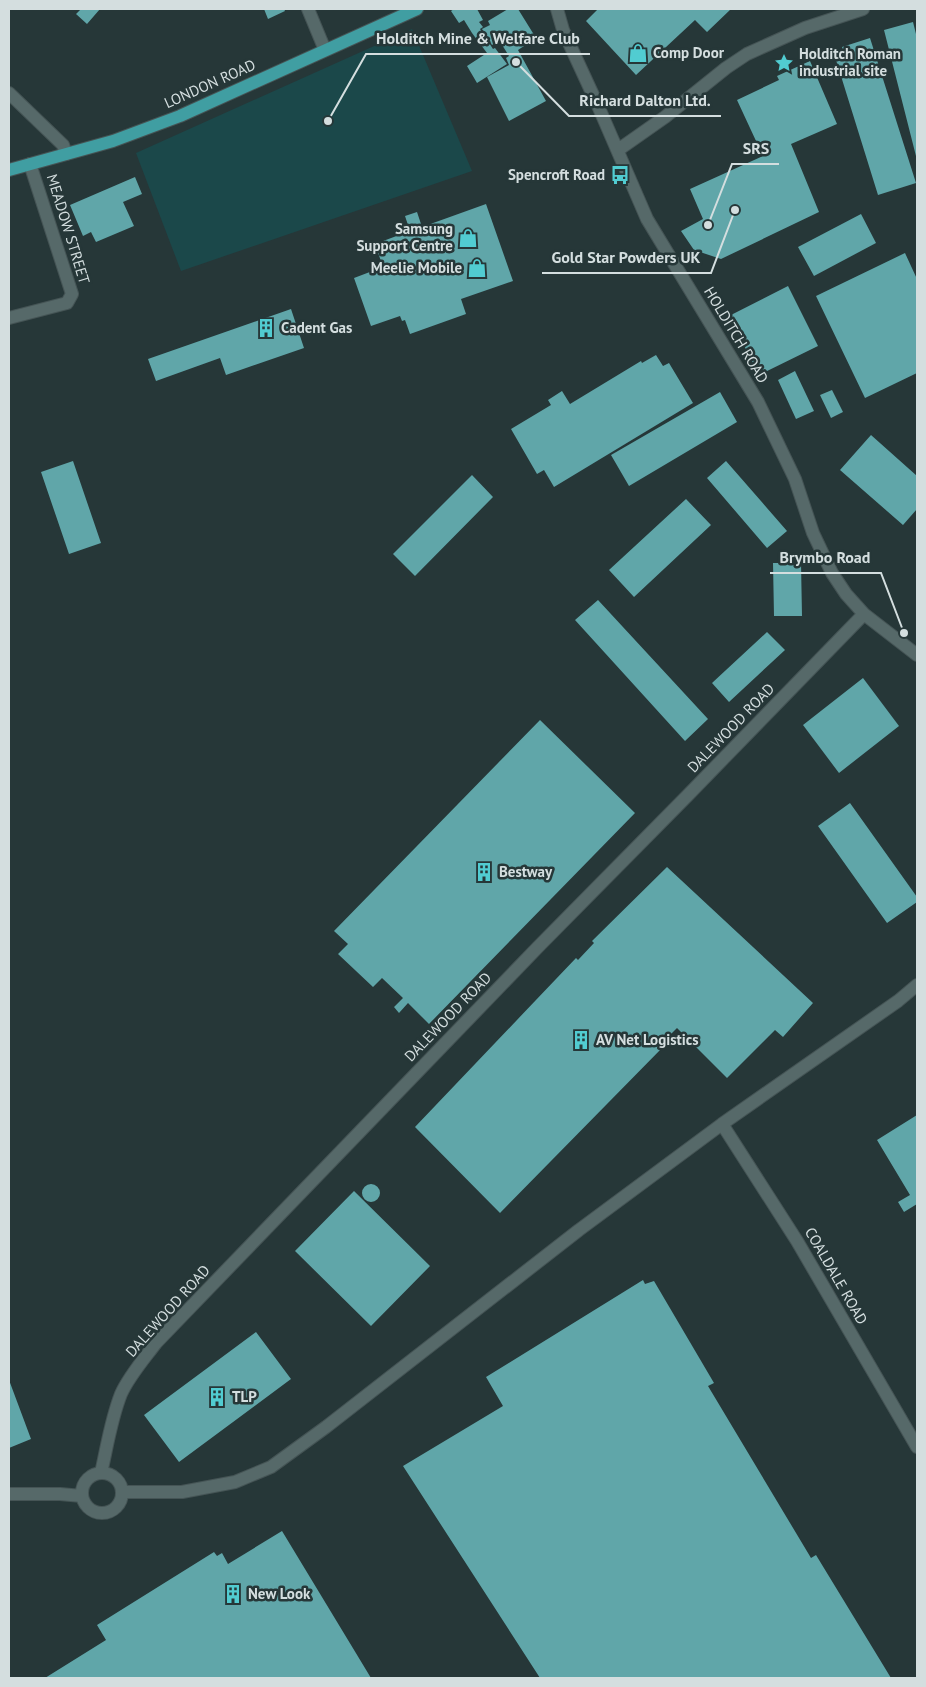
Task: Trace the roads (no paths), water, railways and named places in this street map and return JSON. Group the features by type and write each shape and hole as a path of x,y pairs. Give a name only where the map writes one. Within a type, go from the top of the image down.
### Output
{"main road":[{"name":"LONDON ROAD","path":"9,170 113,141 180,116 417,9"}],"street":[{"path":"308,9 325,50"},
{"name":"HOLDITCH ROAD","path":"557,9 563,30 618,150 647,219 762,411 795,479 813,532 832,573 846,594 864,614 917,655"},
{"path":"618,150 665,117 726,68 747,54 805,28 863,9"},
{"path":"9,93 64,145 66,154"},
{"name":"MEADOW STREET","path":"9,318 67,303 72,294 30,164"},
{"name":"DALEWOOD ROAD","path":"101,1473 112,1425 122,1394 134,1372 156,1343 531,954 864,614"},
{"path":"122,1492 182,1492 235,1482 271,1467 326,1427 579,1230 722,1124 898,1001 917,985"},
{"name":"COALDALE ROAD","path":"722,1124 797,1241 917,1447"},
{"path":"101,1473 113,1476 118,1480 122,1492 122,1499 118,1506 106,1514 94,1512 86,1507 82,1496 82,1488 85,1482 90,1477 101,1473"},
{"path":"9,1494 82,1496"}],"place":[{"name":"Comp Door","path":"638,53"},
{"name":"Richard Dalton Ltd.","path":"516,62"},
{"name":"Holditch Roman industrial site","path":"784,63"},
{"name":"Holditch Mine & Welfare Club","path":"328,121"},
{"name":"Spencroft Road","path":"620,175"},
{"name":"Gold Star Powders UK","path":"735,210"},
{"name":"SRS","path":"708,225"},
{"name":"Samsung Support Centre","path":"468,238"},
{"name":"Meelie Mobile","path":"477,268"},
{"name":"Cadent Gas","path":"266,328"},
{"name":"Brymbo Road","path":"904,633"},
{"name":"Bestway","path":"484,872"},
{"name":"AV Net Logistics","path":"581,1040"},
{"name":"TLP","path":"217,1397"},
{"name":"New Look","path":"233,1594"}]}
